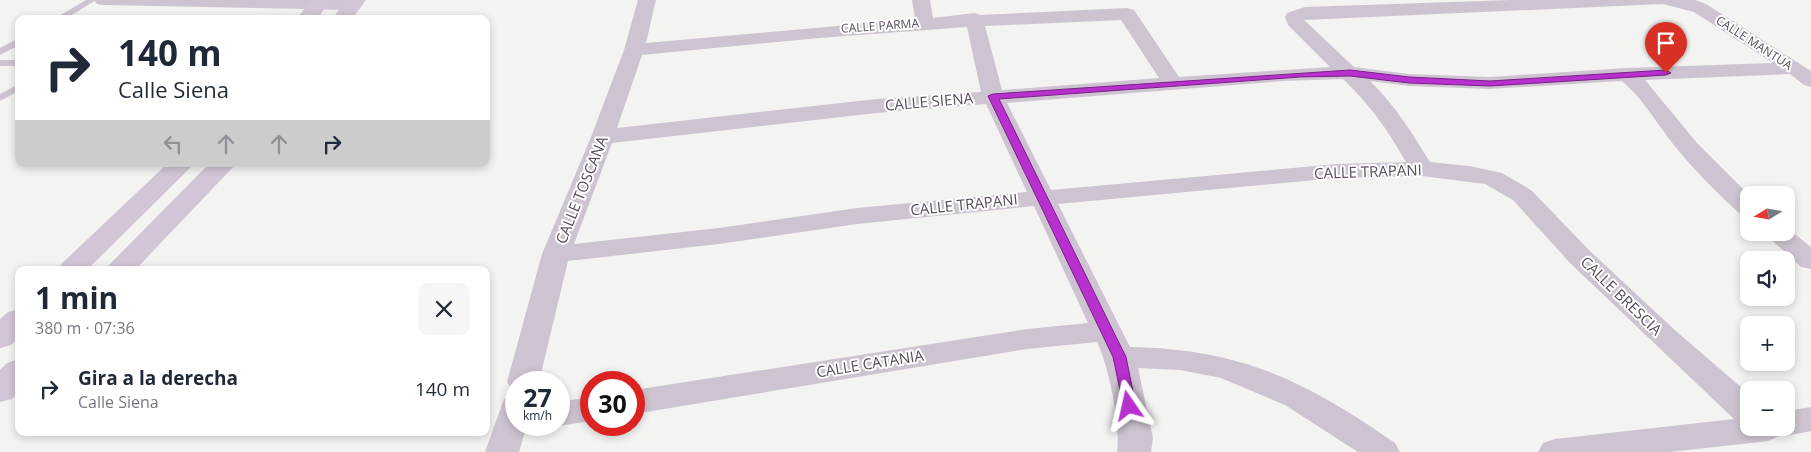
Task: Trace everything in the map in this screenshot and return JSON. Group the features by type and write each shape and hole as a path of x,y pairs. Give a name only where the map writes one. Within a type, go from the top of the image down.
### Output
{"main road":[{"path":"74,266 178,167"},
{"path":"123,266 220,167"},
{"path":"0,337 15,323"},
{"path":"0,390 15,375"}],"street":[{"path":"103,0 350,8"},
{"name":"CALLE TOSCANA","path":"526,371 556,254 603,137 634,50 647,0"},
{"path":"921,0 925,23"},
{"path":"1422,169 1397,126 1376,99 1297,25 1294,17 1305,14 1659,0"},
{"name":"CALLE MANTUA","path":"1666,0 1686,3 1700,8 1795,68 1811,81"},
{"name":"CALLE PARMA","path":"634,50 752,36 974,19 1127,14 1173,83"},
{"path":"974,19 993,96 1040,197 1113,344 1139,447"},
{"name":"CALLE SIENA","path":"603,137 792,114 993,96 1173,83 1350,73 1458,84 1490,84 1626,74 1795,68"},
{"path":"1626,74 1642,88 1681,138 1721,184 1740,201"},
{"name":"CALLE TRAPANI","path":"556,254 699,238 857,216 1040,197 1337,171 1422,169 1469,173 1493,178"},
{"name":"CALLE BRESCIA","path":"1493,178 1522,195 1602,278 1740,402"},
{"path":"1787,241 1811,261"},
{"name":"CALLE CATANIA","path":"645,400 1027,339 1113,344 1201,362 1264,381 1301,398 1347,426 1383,452"},
{"path":"1795,421 1811,419"},
{"path":"1555,452 1604,449 1740,428"},
{"path":"502,452 508,436"}],"lane":[{"path":"65,15 92,0"},
{"path":"0,52 15,43"},
{"path":"0,63 15,63"},
{"path":"0,88 15,87"},
{"path":"0,98 15,89"}],"route":[{"path":"1129,406 1120,357 1040,197 993,96 1300,74 1350,73 1458,84 1490,84 1585,76 1666,73"}]}
